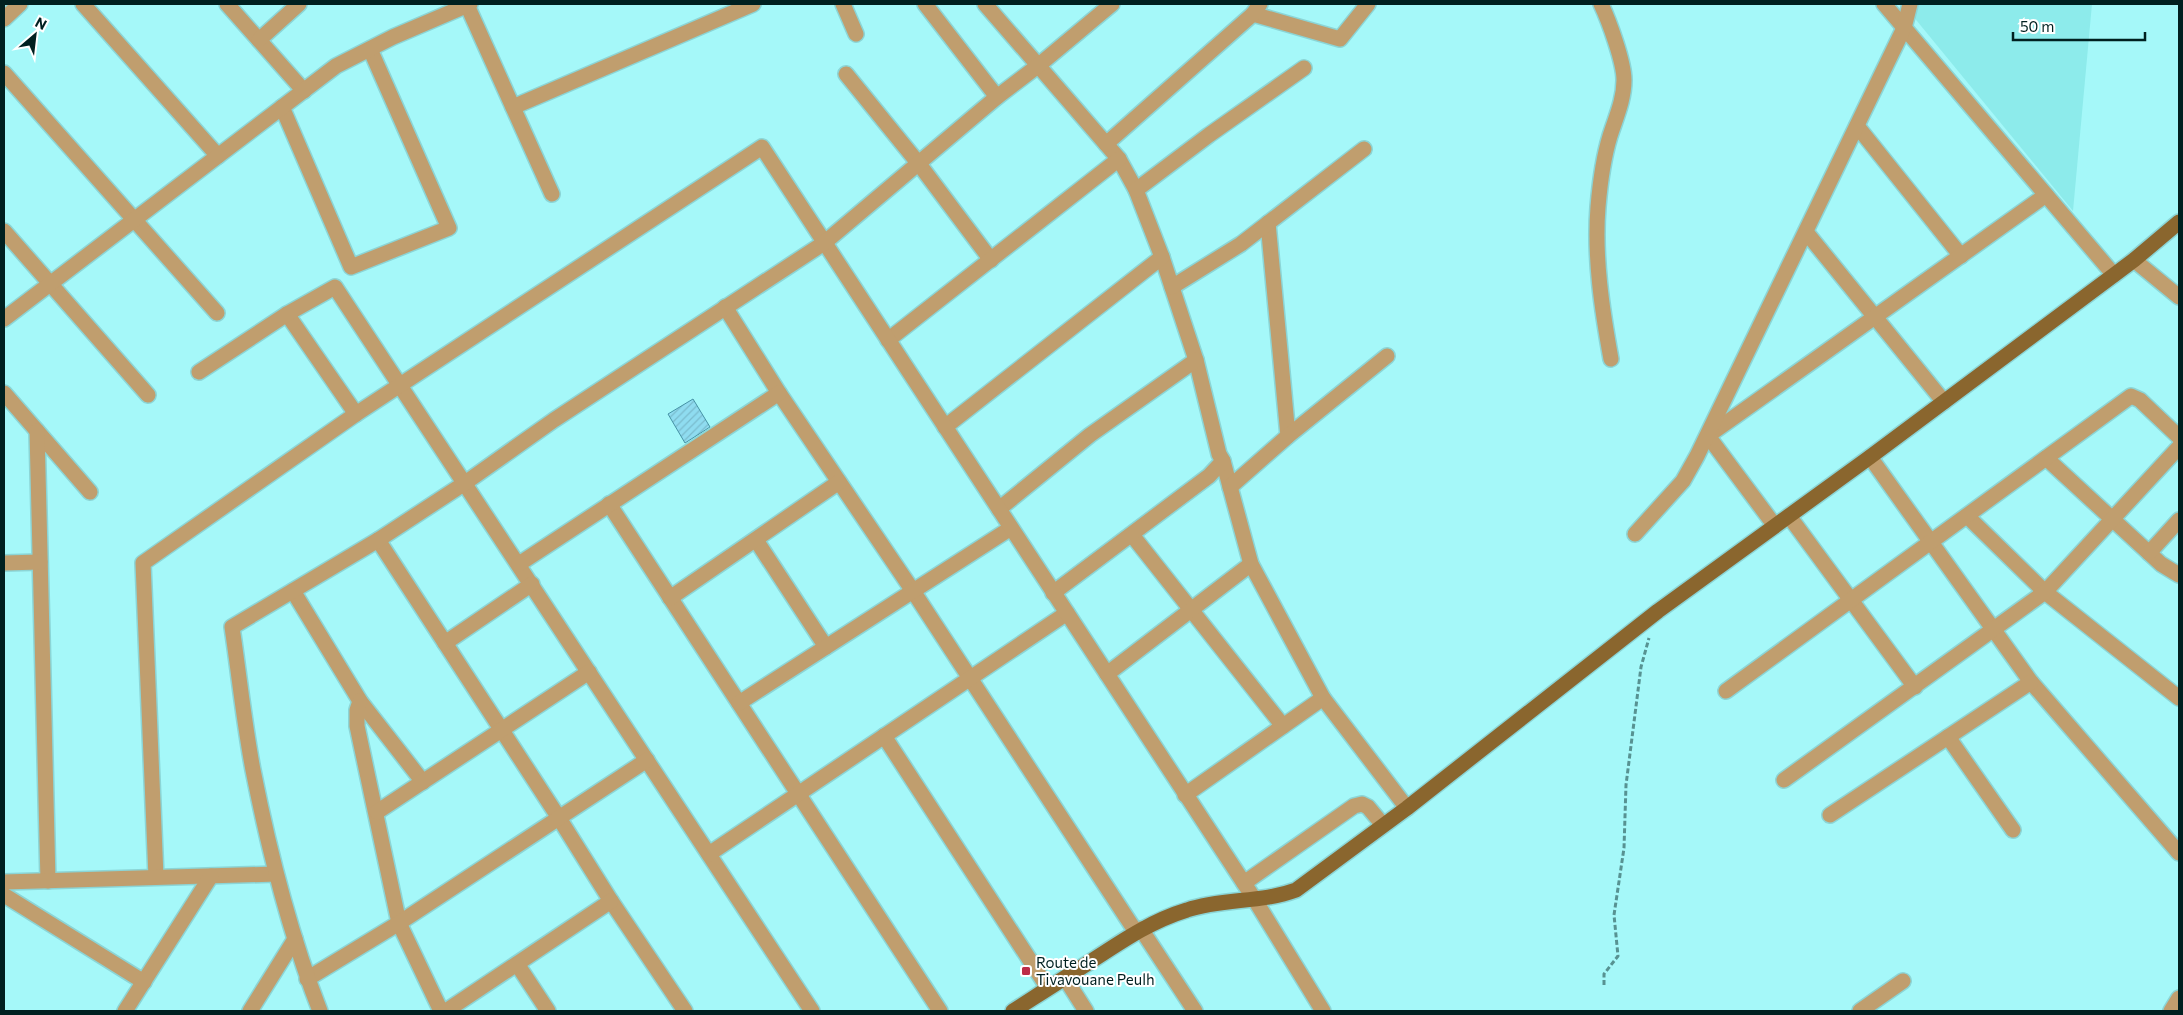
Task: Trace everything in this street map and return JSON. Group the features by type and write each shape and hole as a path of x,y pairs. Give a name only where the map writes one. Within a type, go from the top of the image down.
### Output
{"main road":[{"path":"1013,1011 1139,930 1165,918 1209,904 1255,900 1282,895 1296,890 1407,808 1658,611 1944,402 2134,260 2179,222"}],"street":[{"path":"4,19 20,4"},
{"path":"83,4 218,156"},
{"path":"227,4 304,91"},
{"path":"259,40 299,4"},
{"path":"4,319 336,66 469,4 552,194"},
{"path":"513,107 753,4"},
{"path":"843,4 856,34"},
{"path":"925,4 997,97"},
{"path":"320,1011 307,979 276,874 253,769 232,627 378,540 466,483 554,420 824,243 997,97 1039,65 1112,4"},
{"path":"1106,144 1256,9 1340,39 1368,4"},
{"path":"1601,4 1606,15 1624,78 1620,108 1604,158 1598,210 1598,255 1602,306 1611,359"},
{"path":"1884,4 2114,275"},
{"path":"1635,534 1683,481 1708,436 1904,28 1910,4"},
{"path":"990,5 1119,159 1136,190 1162,256 1196,360 1219,454 1223,461 1251,564 1323,698 1407,808"},
{"path":"282,107 351,267 449,228 370,49"},
{"path":"1136,190 1209,135 1304,68"},
{"path":"4,73 217,313"},
{"path":"846,74 919,164 991,260"},
{"path":"1857,126 1961,256"},
{"path":"156,878 143,563 356,414 762,148 1255,900 1323,1011"},
{"path":"1172,287 1241,244 1364,150"},
{"path":"888,340 1119,159"},
{"path":"1708,436 2046,195"},
{"path":"1268,223 1288,436"},
{"path":"4,231 148,395"},
{"path":"1806,232 1944,402"},
{"path":"945,427 1162,256"},
{"path":"2134,260 2179,297"},
{"path":"199,372 287,314 335,287 466,483 812,1011"},
{"path":"725,307 839,482 1195,1011"},
{"path":"287,314 356,414"},
{"path":"1230,487 1288,436 1387,356"},
{"path":"999,509 1090,436 1196,360"},
{"path":"519,564 779,392"},
{"path":"4,393 90,492"},
{"path":"1726,692 2131,396 2140,400 2179,437"},
{"path":"36,431 48,880"},
{"path":"1708,436 1775,526"},
{"path":"1784,780 2045,592 2114,520 2179,447"},
{"path":"1870,457 2031,682 2179,853"},
{"path":"2046,458 2161,564 2179,575"},
{"path":"1053,593 1209,476 1223,461"},
{"path":"670,598 839,482"},
{"path":"609,504 940,1011"},
{"path":"1789,516 1915,687"},
{"path":"1967,516 2045,592 2179,698"},
{"path":"2149,553 2179,520"},
{"path":"739,703 1010,528"},
{"path":"1132,535 1283,726"},
{"path":"378,540 560,818 611,901 685,1011"},
{"path":"756,540 826,647"},
{"path":"4,563 40,562"},
{"path":"1106,674 1251,564"},
{"path":"445,643 532,584"},
{"path":"293,591 360,701 422,782"},
{"path":"709,854 1067,613"},
{"path":"376,812 589,672"},
{"path":"1830,815 2031,682"},
{"path":"1186,795 1323,698"},
{"path":"360,701 357,710 357,726 399,924 442,1011"},
{"path":"884,736 1048,988"},
{"path":"1948,737 2013,830"},
{"path":"307,979 399,924 647,760"},
{"path":"1244,884 1354,806 1362,804 1368,807 1383,825"},
{"path":"4,882 276,874"},
{"path":"125,1011 211,876"},
{"path":"4,896 144,982"},
{"path":"446,1011 611,901"},
{"path":"250,1011 295,939"},
{"path":"517,964 548,1011"},
{"path":"1065,978 1086,1011"},
{"path":"1860,1011 1903,981"},
{"path":"2171,1011 2179,998"}],"path":[{"path":"1604,985 1604,974 1618,956 1614,915 1624,848 1626,785 1640,667 1658,611"}],"shaded area":[{"path":"1903,4 2092,4 2073,211"}],"building":[{"path":"693,399 710,427 685,443 668,414"}],"place":[{"name":"Route de Tivavouane Peulh","path":"1026,971"}]}
